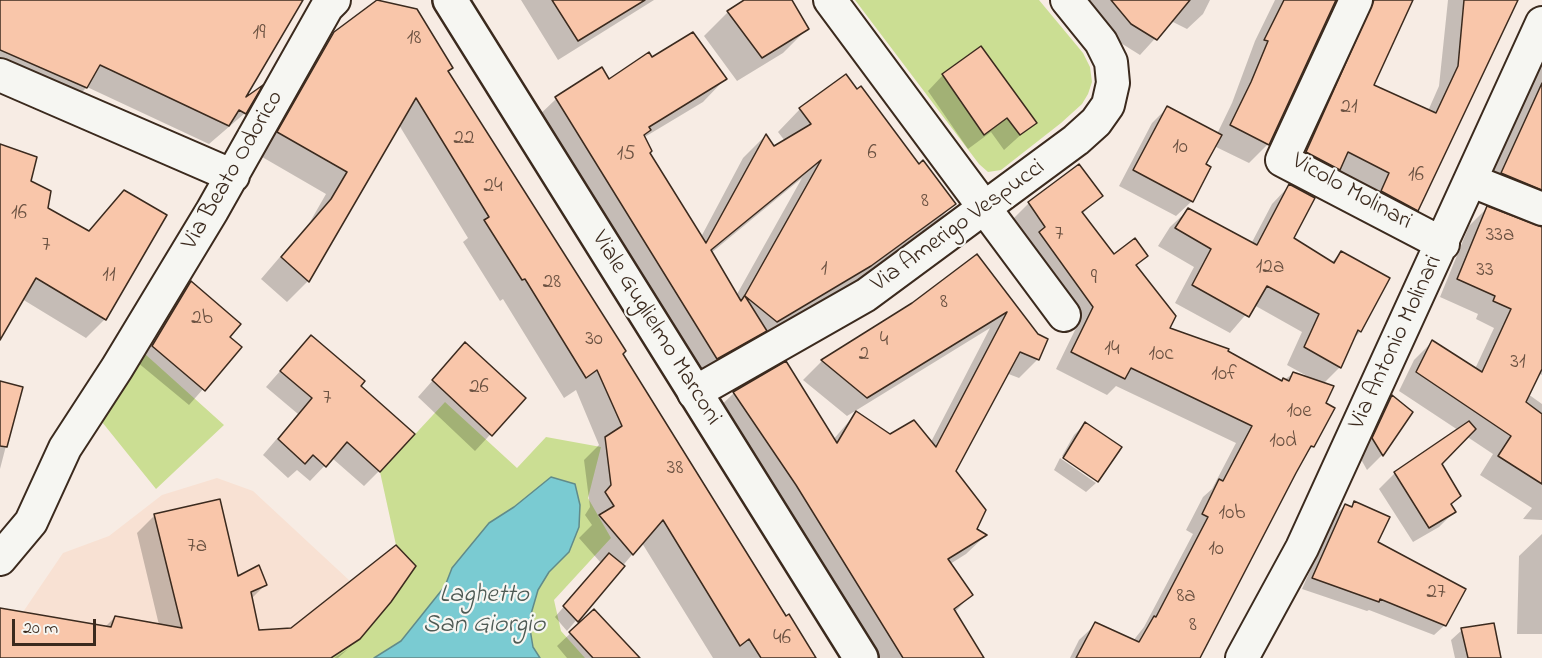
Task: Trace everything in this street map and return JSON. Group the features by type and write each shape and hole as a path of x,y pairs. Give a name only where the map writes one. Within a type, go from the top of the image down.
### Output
{"main road":[{"name":"Viale Guglielmo Marconi","path":"450,0 861,658"}],"street":[{"name":"Via Beato Odorico","path":"0,559 31,522 65,448 134,341 233,176 327,7 334,0"},
{"path":"830,0 1064,315"},
{"name":"Via Amerigo Vespucci","path":"694,393 867,295 1076,140 1096,122 1108,105 1113,83 1111,62 1101,42 1067,0"},
{"name":"Vicolo Molinari","path":"1356,0 1282,159 1443,244"},
{"name":"Via Antonio Molinari","path":"1242,658 1302,548 1472,181 1542,23"},
{"path":"0,75 233,176"},
{"path":"1472,181 1542,209"}],"shaded area":[{"path":"217,478 253,491 350,581 291,628 181,638 175,627 115,616 111,627 23,612 63,553 109,536 162,495"}],"green space":[{"path":"855,0 1039,0 1083,53 1090,67 1092,82 1088,94 1082,104 1061,123 1001,170 988,172 979,164"},
{"path":"145,354 224,425 156,489 102,422"},
{"path":"445,402 517,468 546,437 601,447 588,498 611,538 554,600 561,631 585,658 331,658 360,639 391,602 416,566 396,545 380,472"}],"water":[{"name":"Laghetto San Giorgio","path":"551,477 575,484 580,505 579,527 569,552 549,572 538,590 531,614 530,629 533,647 540,658 374,658 401,641 445,586 452,568 489,523 514,507"}],"building":[{"path":"0,0 303,0 246,97 263,85 246,114 239,110 229,126 100,65 87,88 0,50"},
{"path":"377,0 417,9 453,68 448,71 626,351 623,354 786,616 789,614 816,658 761,658 749,639 740,646 663,520 633,555 599,515 614,506 605,492 611,485 605,437 622,426 597,370 586,378 525,279 522,280 484,220 489,217 416,98 309,282 281,257 331,199 347,172 277,132 334,32"},
{"path":"552,0 645,0 578,41"},
{"path":"744,0 792,0 809,29 762,58 727,11"},
{"path":"1111,0 1190,0 1157,40 1131,24"},
{"path":"1284,0 1336,0 1269,145 1230,125 1268,41 1264,40"},
{"path":"1374,0 1413,0 1374,85 1436,113 1458,66 1464,0 1518,0 1418,211 1381,191 1389,173 1348,152 1340,170 1306,152"},
{"path":"693,32 727,79 649,127 651,130 644,135 652,151 650,153 706,243 766,134 774,146 811,124 799,108 846,74 857,89 861,86 919,164 923,160 956,204 871,266 777,322 745,296 767,331 717,359 555,97 602,67 609,79 649,52 652,57","holes":["821,160 741,301 711,250"]},
{"path":"981,46 1037,123 1020,135 1007,118 984,135 942,74"},
{"path":"1542,83 1542,190 1501,173"},
{"path":"1167,106 1222,135 1206,164 1211,167 1193,202 1133,170"},
{"path":"0,144 37,157 31,181 51,191 48,208 89,231 124,190 167,215 106,320 36,278 0,340"},
{"path":"1079,164 1103,196 1082,212 1114,254 1135,238 1148,256 1136,265 1176,316 1170,328 1229,349 1228,351 1282,381 1283,378 1289,381 1293,372 1334,386 1326,403 1335,408 1314,447 1311,446 1296,473 1200,658 1076,658 1095,622 1139,642 1154,616 1156,617 1208,517 1202,514 1219,479 1223,481 1252,426 1131,368 1125,379 1071,352 1093,307 1039,232 1045,227 1028,202"},
{"path":"1289,184 1315,198 1294,238 1334,263 1341,251 1390,278 1361,332 1358,330 1341,368 1304,347 1319,314 1267,286 1249,317 1192,285 1211,249 1175,228 1188,208 1257,245"},
{"path":"1487,206 1542,227 1542,369 1526,402 1542,414 1542,484 1498,456 1511,436 1416,372 1432,340 1482,372 1511,309 1493,301 1495,296 1457,279"},
{"path":"977,254 1038,334 1048,339 1039,360 1020,352 956,471 986,510 977,529 987,535 948,559 973,595 954,609 984,658 903,658 796,485 733,392 786,361 837,443 856,411 890,434 914,420 936,447 1007,312 867,398 821,360 912,303"},
{"path":"191,281 241,324 230,337 242,347 205,391 152,346"},
{"path":"311,335 365,381 361,386 415,434 380,472 347,442 326,467 313,455 305,464 278,439 312,398 280,371"},
{"path":"465,342 526,398 492,436 432,380"},
{"path":"0,381 23,387 7,447 0,446"},
{"path":"1392,395 1413,412 1383,456 1372,438"},
{"path":"1469,421 1476,429 1442,464 1461,496 1451,504 1456,512 1429,528 1394,472"},
{"path":"1085,422 1122,447 1098,482 1063,458"},
{"path":"220,499 238,576 259,565 267,585 251,592 259,630 291,628 396,545 416,566 391,602 360,639 331,658 0,658 0,608 111,627 115,616 182,628 154,514"},
{"path":"1354,501 1390,517 1378,542 1466,589 1446,626 1380,599 1379,602 1312,578 1345,504 1352,507"},
{"path":"609,553 625,566 578,622 563,606"},
{"path":"594,609 640,658 593,658 569,632"},
{"path":"1494,623 1501,658 1468,658 1461,628"}]}
